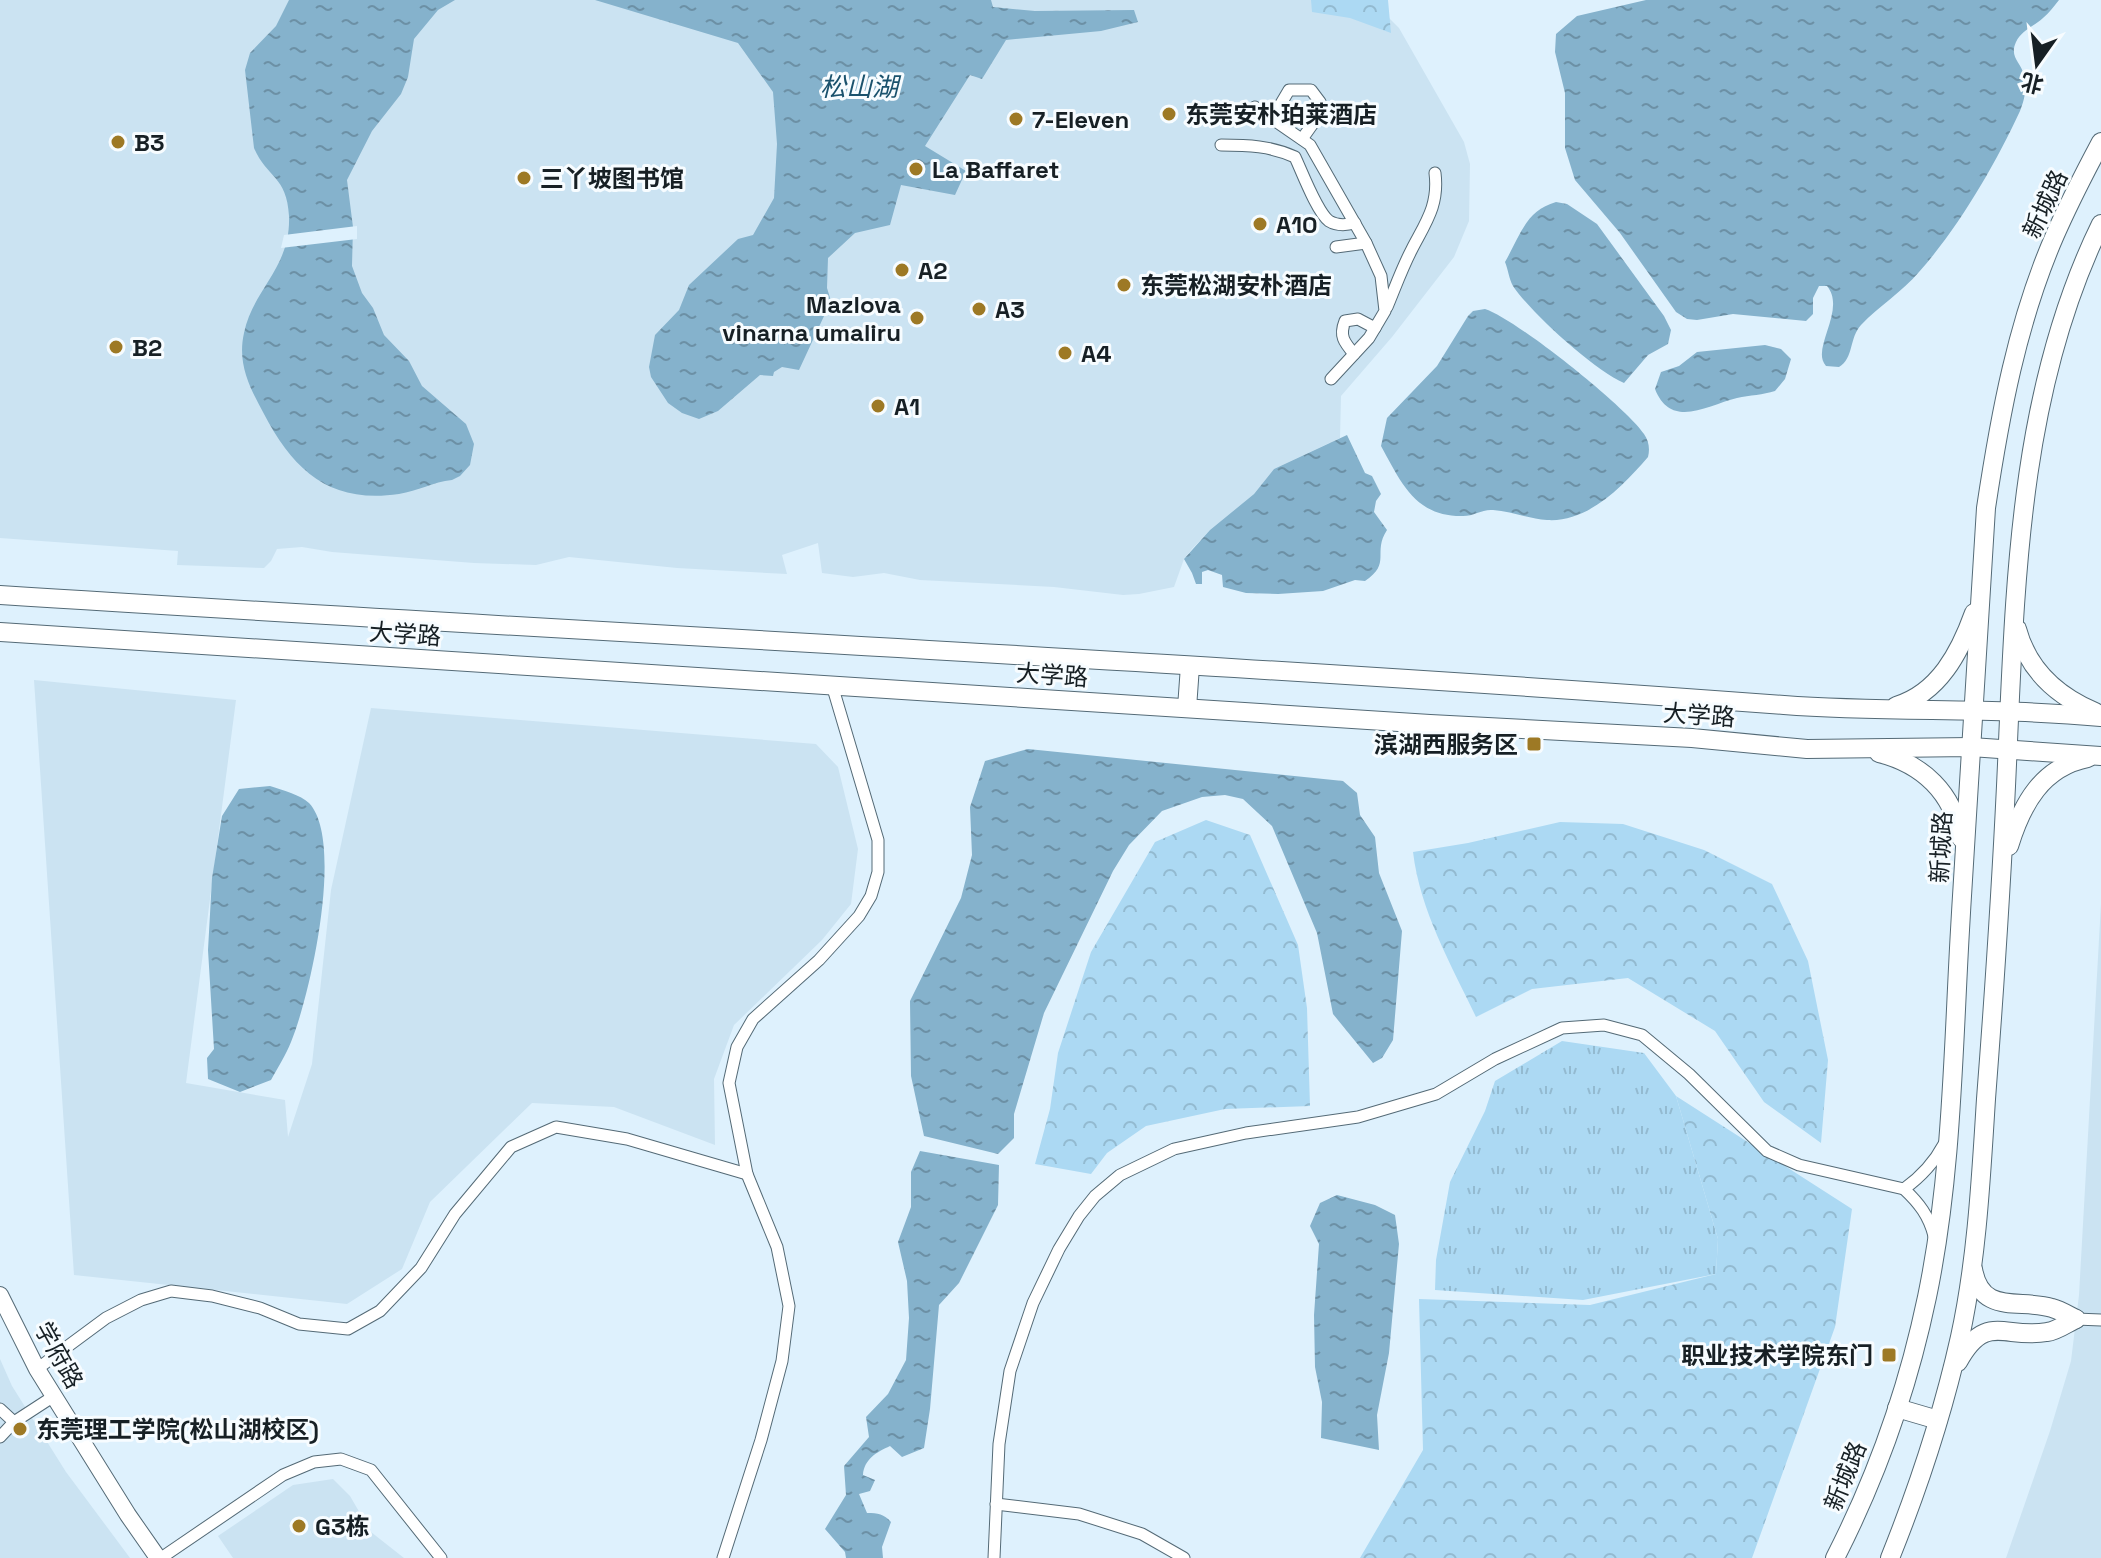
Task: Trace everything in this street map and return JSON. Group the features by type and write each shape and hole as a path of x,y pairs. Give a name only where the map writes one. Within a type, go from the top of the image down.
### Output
{"main road":[{"name":"新城路","path":"1835,1558 1877,1468 1897,1408 1927,1296 1936,1241 1948,1136 1986,508 1996,440 2019,337 2055,236 2101,142"},
{"path":"1890,1558 1938,1420 1961,1333 1981,1172 2008,712 2032,444 2047,378 2070,303 2101,224"},
{"name":"大学路","path":"0,595 1190,666 1789,706 2101,716"},
{"path":"1882,709 1910,701 1933,685 1961,645 1980,595"},
{"path":"2015,622 2023,648 2045,681 2101,716"},
{"name":"大学路","path":"0,632 1692,738 1807,749 2007,747 2100,756"},
{"path":"1187,708 1190,666"},
{"path":"1852,749 1900,760 1937,784 1957,823 1964,866"},
{"path":"2000,880 2016,823 2037,787 2046,777 2067,764 2100,756"},
{"path":"1972,1261 1979,1287 1994,1300 2050,1307 2076,1319"},
{"path":"1949,1383 1960,1358 1980,1334 1995,1330 2048,1332 2076,1319"},
{"path":"1897,1408 1938,1420"}],"street":[{"path":"1272,119 1289,90 1311,90 1320,102 1319,115 1302,139"},
{"path":"1255,107 1310,145 1366,243 1381,276 1385,311"},
{"path":"1221,145 1260,146 1278,149 1295,157 1329,221 1344,225 1355,223"},
{"path":"1331,379 1375,328 1385,311 1429,217 1435,194 1435,173"},
{"path":"1336,247 1366,243"},
{"path":"1354,354 1341,331 1345,321 1358,319 1375,328"},
{"path":"723,1558 779,1375 789,1306 777,1247 747,1174 729,1083 737,1047 753,1019 819,960 859,916 871,896 878,872 878,840 832,685"},
{"path":"994,1558 999,1444 1010,1371 1033,1303 1079,1216 1103,1189 1120,1175 1174,1149 1246,1133 1358,1117 1436,1094 1495,1059 1562,1028 1604,1025 1642,1035 1689,1074 1767,1151 1799,1165 1904,1189 1930,1219 1936,1241"},
{"path":"37,1369 106,1318 141,1300 171,1291 212,1296 260,1308 299,1324 348,1329 380,1311 421,1268 455,1214 511,1147 556,1127 627,1139 747,1174"},
{"path":"1904,1189 1923,1175 1948,1136"},
{"name":"学府路","path":"0,1295 37,1369 128,1515 160,1558"},
{"path":"2076,1319 2101,1320"},
{"path":"0,1437 14,1422 54,1396"},
{"path":"0,1409 14,1422"},
{"path":"160,1558 283,1475 314,1462 341,1459 371,1470 441,1558"},
{"path":"996,1504 1079,1514 1142,1534 1184,1558"}],"shaded area":[{"path":"0,0 1367,0 1399,28 1464,142 1470,164 1469,221 1454,257 1341,396 1340,438 1274,469 1254,494 1192,549 1184,559 1174,587 1123,595 1054,587 920,580 884,573 853,577 822,573 818,543 782,555 787,574 677,568 569,557 536,565 474,563 302,547 277,549 264,568 177,565 178,551 0,538"},
{"path":"34,680 236,700 186,1083 285,1100 288,1137 312,1064 331,890 371,708 816,744 838,767 858,849 851,904 822,940 734,1025 714,1079 715,1145 614,1107 532,1103 430,1202 402,1269 347,1304 74,1275"},
{"path":"2101,904 2101,1558 2006,1558 2071,1361 2079,1295"},
{"name":"东莞理工学院(松山湖校区)","path":"0,1359 12,1386 66,1472 130,1558 0,1558"},
{"path":"333,1479 350,1496 371,1532 404,1558 233,1558 218,1536 293,1485"}],"green space":[{"path":"1311,0 1388,0 1391,33 1350,18 1312,12"},
{"path":"1206,820 1250,835 1298,945 1307,1008 1310,1106 1225,1109 1146,1126 1107,1153 1091,1174 1035,1164 1050,1109 1058,1053 1091,952 1155,842"},
{"path":"1560,822 1623,824 1704,850 1772,884 1808,961 1828,1060 1821,1143 1764,1102 1715,1031 1628,978 1532,989 1476,1017 1429,916 1413,852"},
{"path":"1562,1041 1644,1053 1676,1096 1718,1239 1716,1274 1583,1300 1435,1290 1436,1260 1450,1182 1485,1111 1495,1081"},
{"path":"1676,1096 1852,1209 1835,1327 1752,1558 1360,1558 1423,1450 1419,1299 1590,1305 1716,1274 1718,1239"}],"water":[{"path":"289,0 455,0 438,10 414,39 408,77 401,94 372,131 347,180 353,227 352,266 362,293 373,308 384,335 409,361 422,386 466,424 474,444 470,465 452,480 406,493 375,496 334,488 317,479 288,452 264,414 246,375 242,355 244,333 255,303 284,250 289,216 285,193 254,148 245,70 250,53 276,26"},
{"name":"松山湖","path":"595,0 991,0 993,7 1035,11 1134,10 1138,22 1101,31 1006,40 982,79 970,75 925,146 966,171 955,195 901,185 890,225 855,233 828,258 827,288 831,301 799,370 782,367 773,376 760,375 718,411 699,419 682,413 668,403 651,377 649,367 655,335 679,310 689,285 738,239 753,235 774,198 777,144 773,92 738,43"},
{"path":"1646,0 2059,0 2016,42 2015,56 2025,79 2023,103 1975,195 1919,272 1857,330 1847,358 1839,367 1826,366 1822,359 1833,306 1827,286 1819,286 1813,298 1813,314 1806,321 1733,314 1687,319 1676,312 1620,233 1575,180 1565,148 1565,93 1555,52 1556,34 1577,16"},
{"path":"1556,202 1567,204 1597,224 1671,330 1668,344 1648,355 1624,383 1564,340 1534,311 1510,280 1505,262 1520,234 1530,218"},
{"path":"1485,309 1520,329 1569,365 1616,404 1646,437 1648,457 1616,490 1591,509 1562,519 1547,520 1493,510 1467,516 1433,511 1421,504 1403,484 1381,446 1387,418 1437,366 1468,316 1473,311"},
{"path":"1765,345 1781,349 1791,359 1785,379 1775,391 1680,412 1670,409 1655,389 1661,372 1679,366 1697,352"},
{"path":"1347,435 1365,473 1372,476 1381,494 1374,512 1387,530 1381,545 1380,563 1373,575 1365,581 1355,580 1323,591 1278,594 1246,593 1223,587 1222,575 1208,570 1202,572 1202,584 1196,584 1184,559 1210,530 1254,494 1274,469"},
{"path":"1028,749 1343,781 1357,793 1360,815 1375,837 1379,873 1402,931 1393,1040 1382,1058 1373,1063 1333,1014 1317,933 1272,826 1243,799 1225,795 1202,797 1162,811 1129,845 1113,871 1044,1013 1014,1114 1014,1138 998,1154 924,1136 911,1076 910,1001 961,898 972,855 970,807 985,761"},
{"path":"270,786 306,800 319,822 324,850 321,920 307,991 289,1047 271,1080 240,1092 208,1079 207,1058 214,1049 208,950 212,878 222,816 239,789"},
{"path":"920,1151 999,1165 998,1205 959,1283 939,1305 924,1448 902,1457 890,1446 872,1457 864,1469 863,1475 875,1480 870,1491 859,1494 867,1513 880,1514 891,1522 882,1547 883,1558 846,1558 845,1552 825,1529 846,1495 844,1466 869,1437 866,1417 888,1394 906,1360 909,1318 907,1281 898,1242 911,1207 911,1172"},
{"path":"1337,1195 1375,1205 1395,1215 1399,1244 1389,1353 1377,1415 1379,1450 1321,1438 1322,1402 1315,1367 1314,1315 1319,1244 1310,1226 1320,1203"}],"pier":[{"path":"357,226 357,239 281,248 284,235"}],"place":[{"name":"东莞安朴珀莱酒店","path":"1169,114"},
{"name":"7-Eleven","path":"1016,119"},
{"name":"B3","path":"118,142"},
{"name":"La Baffaret","path":"916,169"},
{"name":"三丫坡图书馆","path":"524,178"},
{"name":"A10","path":"1260,224"},
{"name":"A2","path":"902,270"},
{"name":"东莞松湖安朴酒店","path":"1124,285"},
{"name":"A3","path":"979,309"},
{"name":"Mazlova vinarna umaliru","path":"917,318"},
{"name":"B2","path":"116,347"},
{"name":"A4","path":"1065,353"},
{"name":"A1","path":"878,406"},
{"name":"滨湖西服务区","path":"1534,744"},
{"name":"职业技术学院东门","path":"1889,1355"},
{"name":"东莞理工学院(松山湖校区)","path":"20,1429"},
{"name":"G3栋","path":"299,1526"}]}
